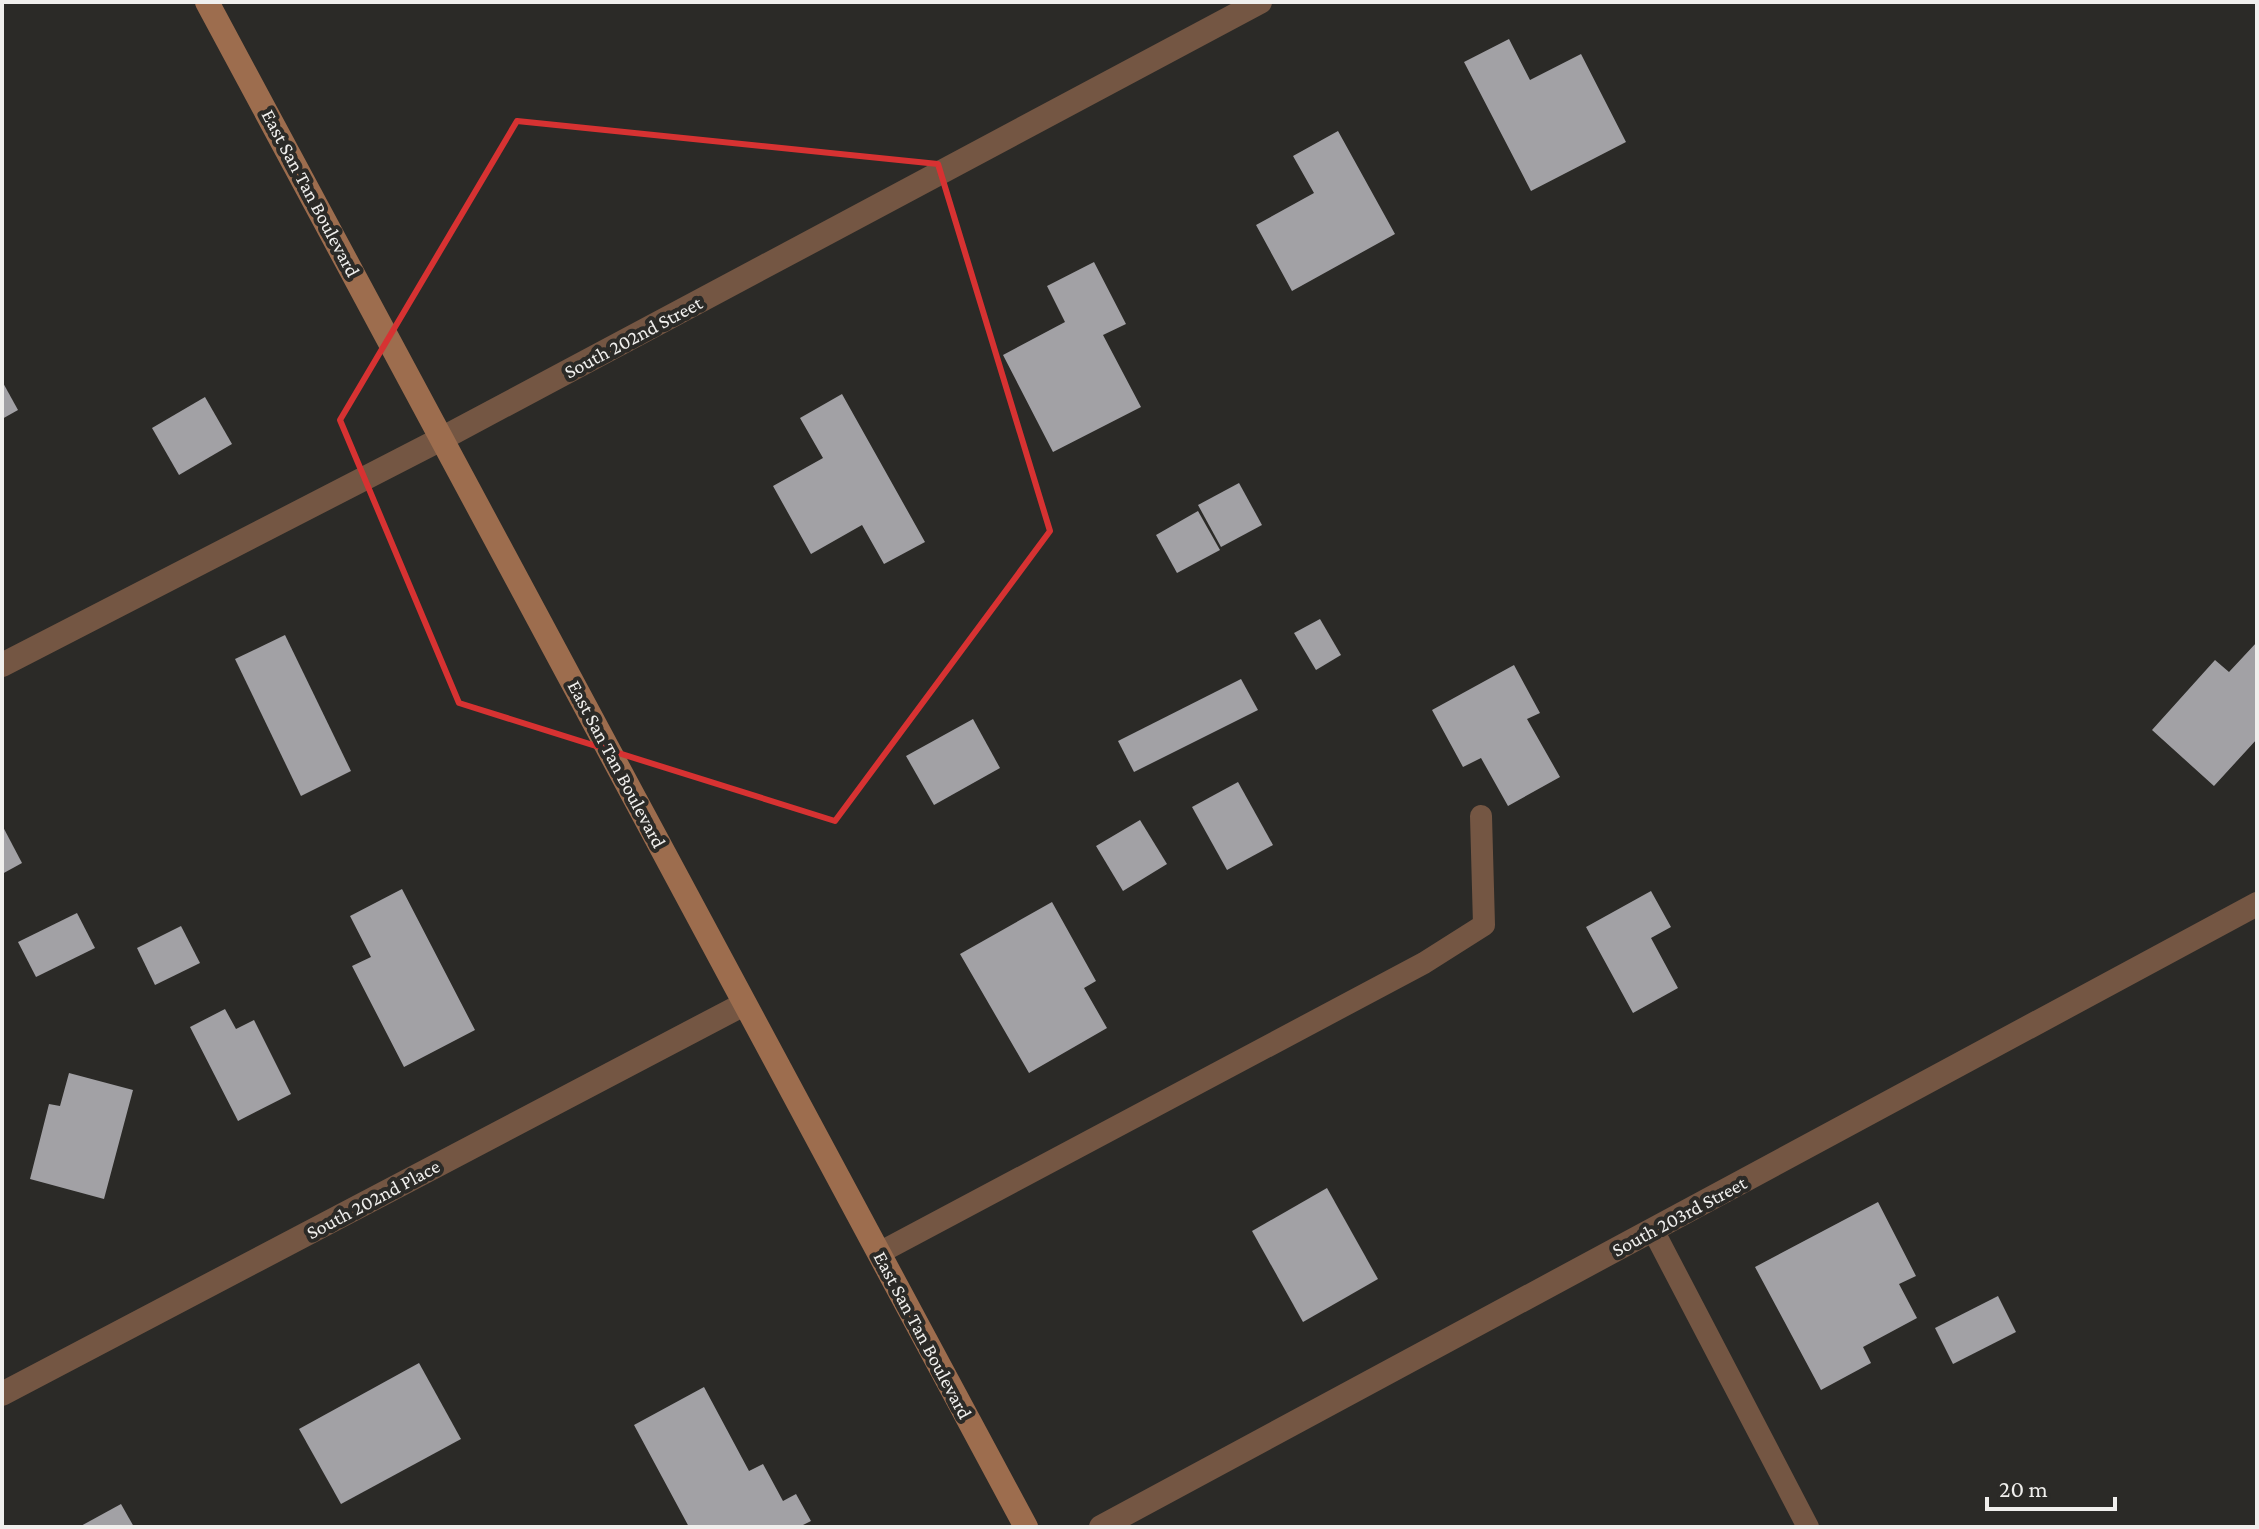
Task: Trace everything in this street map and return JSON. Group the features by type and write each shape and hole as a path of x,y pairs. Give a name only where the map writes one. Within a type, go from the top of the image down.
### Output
{"street":[{"name":"East San Tan Boulevard","path":"207,2 1026,1527"},
{"name":"South 202nd Street","path":"2,665 443,438 1260,2"},
{"name":"South 203rd Street","path":"1101,1527 2257,904"},
{"name":"South 202nd Place","path":"2,1394 744,1004"}],"lane":[{"path":"879,1253 1424,963 1484,925 1481,816"},
{"path":"1653,1230 1808,1527"}],"highlighted area":[{"path":"517,121 938,164 1050,531 835,821 459,703 340,420"}],"building":[{"path":"1509,39 1530,80 1581,54 1626,142 1531,191 1464,62"},
{"path":"1338,131 1395,234 1292,291 1256,225 1314,193 1293,156"},
{"path":"1094,262 1126,324 1103,335 1141,407 1053,452 1003,355 1065,322 1047,286"},
{"path":"2,381 18,410 2,419"},
{"path":"842,394 925,542 884,564 862,525 811,554 773,486 823,458 800,418"},
{"path":"205,397 232,444 179,475 152,428"},
{"path":"1239,483 1262,525 1221,547 1198,505"},
{"path":"1198,511 1220,550 1177,573 1156,535"},
{"path":"1320,619 1341,655 1316,670 1294,633"},
{"path":"285,635 351,771 301,796 235,659"},
{"path":"2257,642 2257,739 2214,786 2152,730 2215,660 2229,672"},
{"path":"1514,665 1540,713 1527,719 1560,777 1508,806 1481,758 1463,767 1432,710"},
{"path":"1241,679 1258,710 1134,772 1118,741"},
{"path":"973,719 1000,768 934,805 906,756"},
{"path":"1238,782 1273,845 1227,870 1192,807"},
{"path":"1140,820 1167,864 1123,891 1096,846"},
{"path":"2,825 22,863 2,874"},
{"path":"402,889 475,1030 404,1067 352,966 371,957 350,916"},
{"path":"1651,891 1671,927 1651,938 1678,988 1633,1013 1586,927"},
{"path":"1052,902 1096,981 1084,988 1107,1028 1029,1073 960,954"},
{"path":"77,913 95,948 36,977 18,942"},
{"path":"181,926 200,963 155,985 137,948"},
{"path":"225,1009 236,1029 254,1020 291,1094 238,1121 190,1027"},
{"path":"69,1073 133,1090 104,1199 30,1179 49,1104 60,1106"},
{"path":"1327,1188 1378,1279 1303,1322 1252,1231"},
{"path":"1878,1202 1916,1276 1899,1284 1917,1318 1863,1347 1871,1363 1821,1390 1755,1267"},
{"path":"1998,1296 2016,1332 1953,1364 1935,1328"},
{"path":"419,1363 461,1439 341,1504 299,1429"},
{"path":"704,1387 749,1471 763,1464 783,1501 796,1494 811,1521 799,1527 689,1527 634,1425"},
{"path":"121,1504 134,1527 79,1527"}]}
